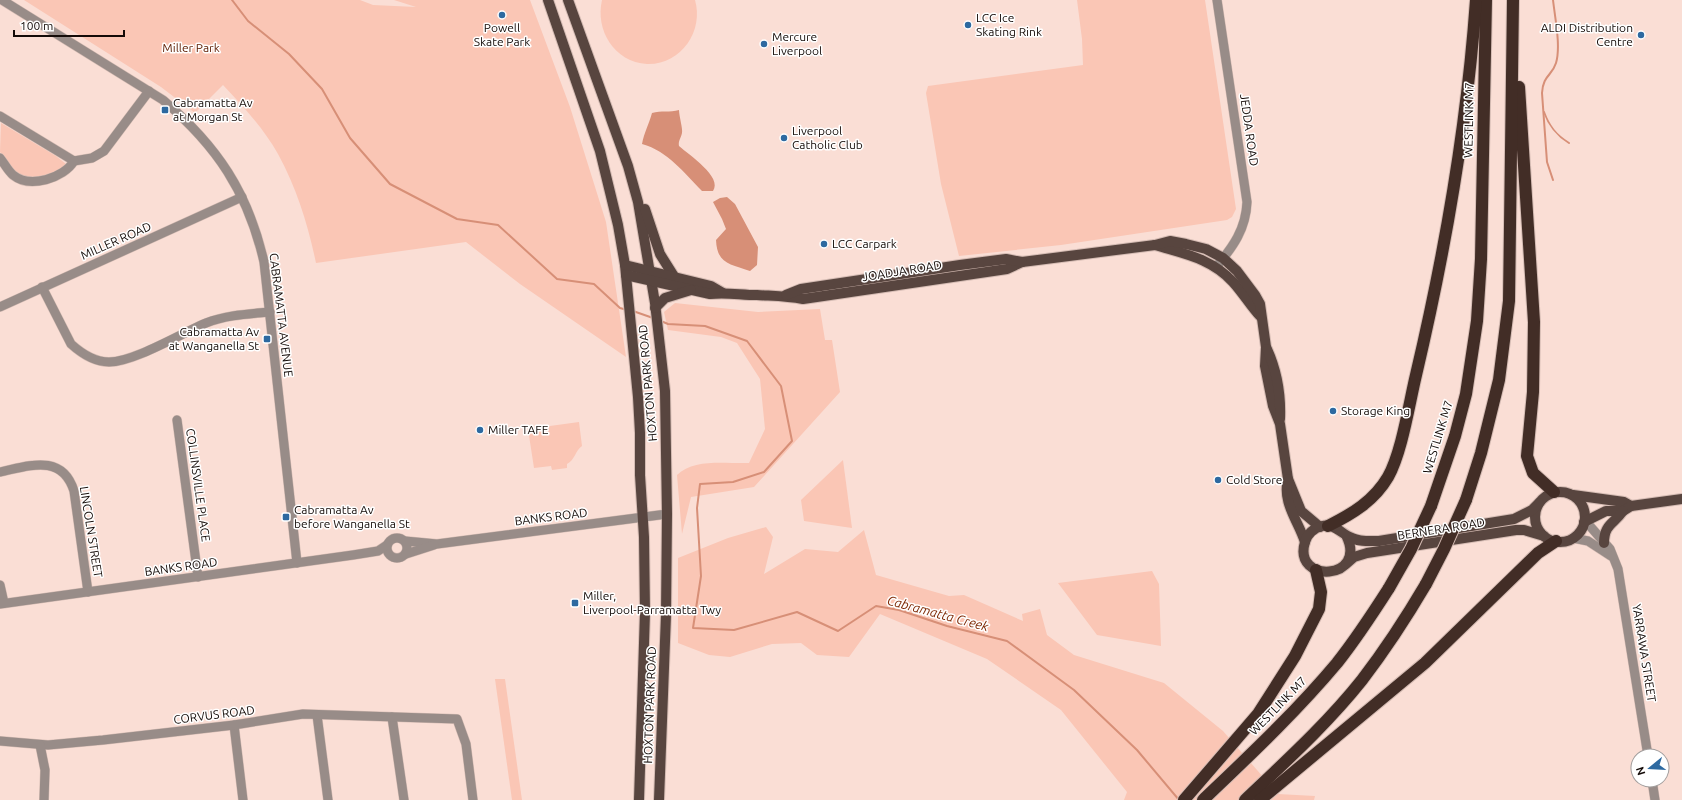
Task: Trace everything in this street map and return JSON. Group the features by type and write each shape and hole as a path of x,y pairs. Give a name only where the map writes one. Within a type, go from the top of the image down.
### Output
{"highway":[{"path":"1324,526 1349,516 1366,504 1388,477 1398,450 1432,306 1458,166 1476,0"},
{"name":"WESTLINK M7","path":"1203,800 1274,731 1337,662 1365,625 1389,588 1411,549 1430,506 1455,436 1466,394 1477,321 1481,259 1486,0"},
{"path":"1245,800 1334,712 1361,681 1389,643 1426,584 1444,549 1466,500 1481,453 1494,402 1504,347 1509,301 1513,0"},
{"path":"1518,0 1518,73 1534,322 1533,392 1527,456 1534,473 1554,492"},
{"path":"1260,800 1425,663 1538,553 1556,541"},
{"path":"1184,800 1258,714 1295,656 1319,609 1321,592 1316,570"}],"main road":[{"name":"HOXTON PARK ROAD","path":"548,0 600,151 618,225 628,291 640,433 640,475 643,516 645,612 640,800"},
{"name":"HOXTON PARK ROAD","path":"568,0 628,166 638,202 656,305 657,333 665,391 667,514 666,615 659,800"},
{"path":"628,166 644,204 660,254 675,278"},
{"name":"JOADJA ROAD","path":"625,270 690,290 710,294 786,295 803,299 1007,269 1022,262 1155,245 1170,241 1206,249 1223,258"},
{"name":"JOADJA ROAD","path":"1155,245 1187,254 1216,267"},
{"path":"1223,258 1237,271 1260,304 1260,316 1266,347 1274,364 1280,403 1280,424 1288,478 1301,511 1324,526 1338,529 1346,535 1350,550 1345,564 1332,572 1316,570 1305,558 1305,542 1289,505 1286,490 1288,478"},
{"path":"1216,267 1233,282 1251,307 1260,316"},
{"name":"JOADJA ROAD","path":"651,277 675,278 711,286 723,293"},
{"path":"656,305 665,298 690,290"},
{"path":"1573,496 1583,507 1584,523 1582,529 1573,538 1565,541 1556,541 1544,536 1539,530 1535,517 1539,503 1543,498 1554,492 1567,493 1573,496 1624,502 1627,509"},
{"path":"1584,523 1606,511 1627,509 1682,499"},
{"name":"BERNERA ROAD","path":"1346,535 1356,540 1379,541 1514,519 1532,510 1539,503"},
{"path":"1604,543 1607,527 1627,509"},
{"path":"1305,542 1310,533 1324,526"},
{"name":"BERNERA ROAD","path":"1345,564 1354,557 1367,554 1497,533 1524,530 1544,536"}],"street":[{"name":"CABRAMATTA AVENUE","path":"2,0 149,91 184,118 207,142 227,170 242,197 250,216 260,248 270,312 297,563"},
{"name":"JEDDA ROAD","path":"1216,267 1243,227 1247,202 1217,0"},
{"path":"0,158 13,175 27,181 48,179 64,171 74,161 92,158 104,151 149,91"},
{"path":"0,116 74,161"},
{"name":"MILLER ROAD","path":"0,307 242,197"},
{"path":"42,287 71,344 79,351 90,357 109,362 133,356 208,323 227,317 270,312"},
{"name":"COLLINSVILLE PLACE","path":"177,420 198,577"},
{"name":"LINCOLN STREET","path":"0,472 41,464 58,468 68,477 74,491 88,592"},
{"name":"BANKS ROAD","path":"406,554 437,544 667,514"},
{"name":"YARRAWA STREET","path":"1584,523 1589,525 1610,549 1611,556 1620,576 1647,748"},
{"path":"400,537 405,541 408,548 406,554 398,559 389,554 388,544 394,538 400,537"},
{"path":"1573,538 1588,541 1611,556"},
{"name":"BANKS ROAD","path":"405,541 437,544"},
{"name":"BANKS ROAD","path":"2,604 366,553 383,549 388,544"},
{"name":"BANKS ROAD","path":"366,553 389,554"},
{"path":"0,585 2,604"},
{"name":"CORVUS ROAD","path":"0,741 40,745 103,740 234,725 303,714 457,719 466,744 473,800"},
{"path":"317,715 328,800"},
{"path":"392,717 404,800"},
{"path":"234,725 243,800"},
{"path":"40,745 44,770 44,800"},
{"path":"1653,788 1655,800"}],"green space":[{"name":"Miller Park","path":"24,0 360,0 373,5 416,7 394,0 530,0 570,107 606,222 626,357 520,284 466,242 316,263 301,207 285,167 260,127 246,109 223,85 195,113 161,87"},
{"path":"602,0 695,0 697,12 693,34 680,52 670,59 659,63 647,64 635,62 616,51 604,33 601,22"},
{"path":"1077,0 1205,0 1236,209 1232,217 1227,220 1061,245 959,256 941,184 926,93 928,86 1083,65 1082,39"},
{"path":"1,123 56,156 66,164 52,174 36,179 19,175 12,170 0,152"},
{"path":"675,303 758,312 820,309 825,340 832,340 840,392 754,487 691,497 682,534 677,475 692,466 701,464 749,463 765,429 760,379 737,343 721,337 668,330 664,312"},
{"path":"579,422 582,446 572,460 567,464 567,468 552,470 551,466 534,468 528,429"},
{"path":"843,460 852,528 804,521 801,500"},
{"path":"766,527 773,537 764,574 805,549 838,552 864,530 876,575 949,596 964,595 1023,621 1022,614 1040,609 1047,635 1074,655 1164,683 1223,731 1278,794 1315,796 1314,800 1124,800 1127,792 1061,710 987,659 880,614 849,657 817,655 801,643 772,644 730,657 709,655 678,643 678,558 728,538"},
{"path":"1152,571 1159,584 1161,646 1097,635 1058,583"},
{"path":"495,679 505,679 522,800 512,800"}],"shaded area":[{"path":"679,110 682,135 679,146 709,173 715,185 713,191 702,191 668,157 651,147 642,144 652,113"},
{"path":"727,197 735,204 758,247 757,265 750,271 726,262 722,259 717,248 716,240 726,229 713,202 720,198"}],"waterway":[{"name":"Cabramatta Creek","path":"232,0 248,21 289,54 322,89 350,138 390,184 457,219 498,225 557,279 594,284 620,308 627,310"},
{"path":"1553,0 1558,49 1556,63 1544,83 1542,93 1547,162 1553,180"},
{"path":"1544,112 1548,122 1554,130 1560,137 1569,143"},
{"name":"Cabramatta Creek","path":"633,311 653,318"},
{"name":"Cabramatta Creek","path":"661,321 668,324 705,326 747,341 781,386 792,441 764,472 733,482 700,484 697,508 701,576 693,628 734,630 797,612 838,631 876,606 899,610 947,626 1007,641 1074,690 1137,750 1179,800"}],"place":[{"name":"Powell Skate Park","path":"502,15"},
{"name":"LCC Ice Skating Rink","path":"968,25"},
{"name":"ALDI Distribution Centre","path":"1641,35"},
{"name":"Mercure Liverpool","path":"764,44"},
{"name":"Cabramatta Av at Morgan St","path":"165,110"},
{"name":"Liverpool Catholic Club","path":"784,138"},
{"name":"LCC Carpark","path":"824,244"},
{"name":"Cabramatta Av at Wanganella St","path":"267,339"},
{"name":"Storage King","path":"1333,411"},
{"name":"Miller TAFE","path":"480,430"},
{"name":"Cold Store","path":"1218,480"},
{"name":"Cabramatta Av before Wanganella St","path":"286,517"},
{"name":"Miller, Liverpool-Parramatta Twy","path":"575,603"}]}
